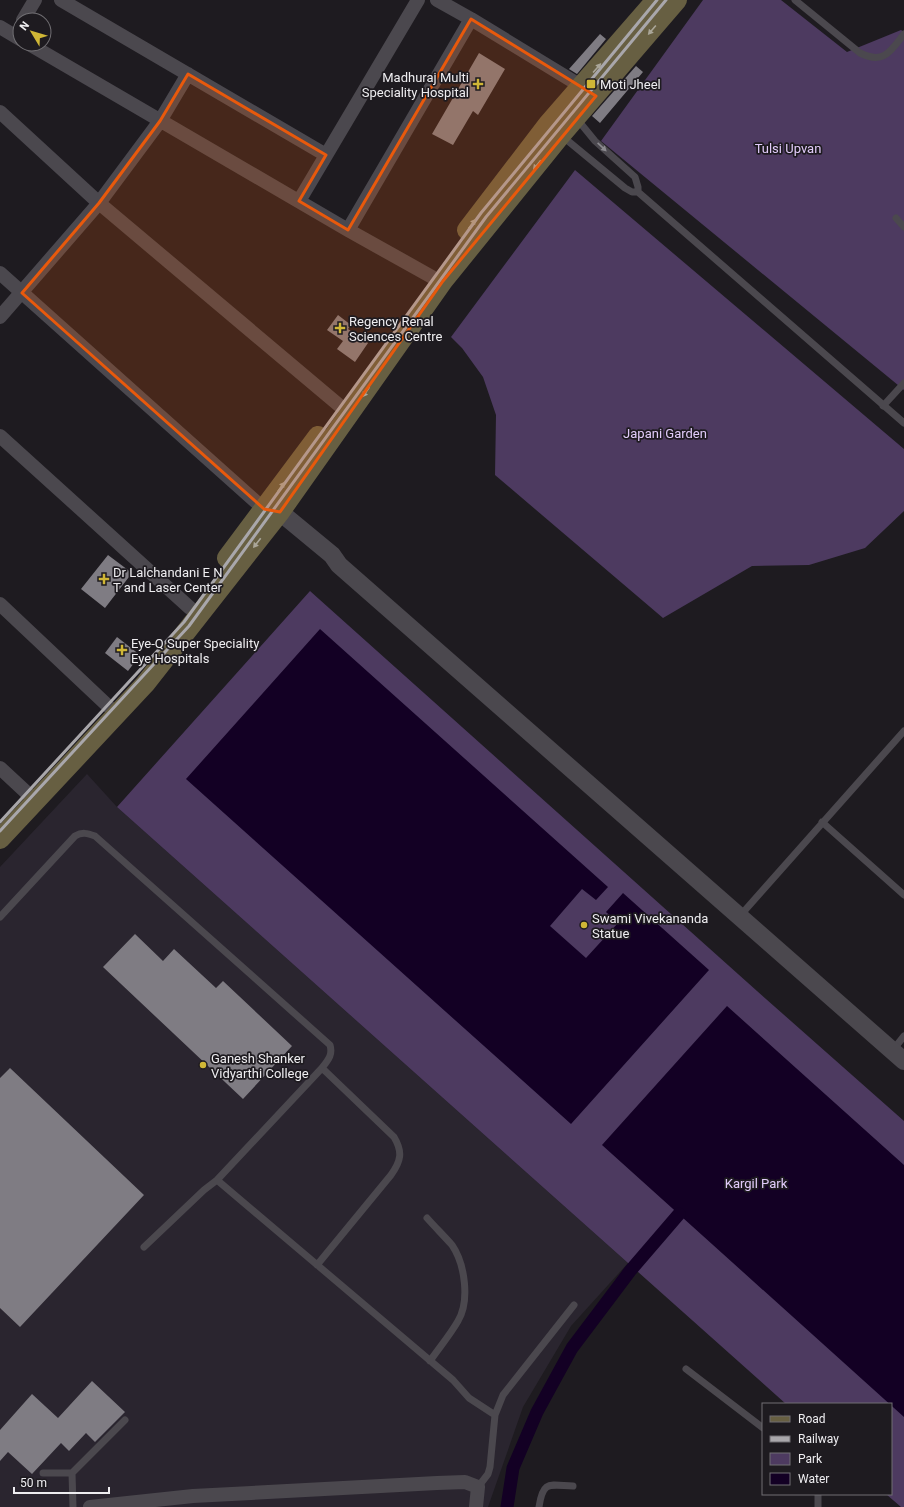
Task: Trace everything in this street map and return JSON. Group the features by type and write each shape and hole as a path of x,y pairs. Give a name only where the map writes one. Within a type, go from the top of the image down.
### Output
{"main road":[{"path":"1,833 27,793 136,676 190,608 273,514 340,406 432,277 588,91 656,0"},
{"path":"1,833 145,684 273,514 555,130 576,118 588,91 677,0"}],"street":[{"path":"28,12 35,0"},
{"path":"61,0 326,155"},
{"path":"299,201 418,0"},
{"path":"436,0 471,19 588,91"},
{"path":"348,230 471,19"},
{"path":"0,27 12,31"},
{"path":"43,52 348,230 432,277"},
{"path":"0,317 99,203 160,121 188,74"},
{"path":"0,112 99,203 340,406"},
{"path":"0,273 273,514 332,554 339,565 898,1056"},
{"path":"0,436 190,608"},
{"path":"0,604 108,706"},
{"path":"0,768 27,793"},
{"path":"90,1507 193,1496 465,1482 478,1487 476,1507"}],"lane":[{"path":"795,0 860,53 869,57 877,58 886,56 904,34"},
{"path":"576,118 595,141 635,177 638,192"},
{"path":"555,130 625,188 632,192 638,192 904,423"},
{"path":"896,218 904,227"},
{"path":"883,406 904,383"},
{"path":"739,917 904,731"},
{"path":"822,822 904,895"},
{"path":"0,916 75,836 81,833 88,833 95,836 240,967 330,1045 332,1052 330,1058 322,1068 217,1180 204,1190 144,1248"},
{"path":"898,1056 904,1036"},
{"path":"316,1264 391,1175 398,1165 400,1155 398,1144 394,1137 322,1068"},
{"path":"217,1180 453,1380 469,1398 495,1415"},
{"path":"426,1218 452,1246 460,1263 466,1291 459,1320 430,1361"},
{"path":"478,1487 488,1474 490,1468 495,1415 499,1403 509,1386 574,1305"},
{"path":"686,1369 762,1427"},
{"path":"43,1474 72,1473 125,1420"},
{"path":"72,1473 73,1507"},
{"path":"539,1507 544,1487 548,1485 573,1486"},
{"path":"818,1495 818,1507"}],"highlighted area":[{"path":"471,19 596,96 443,281 280,512 264,509 22,293 99,203 160,121 188,74 326,155 299,201 348,230"}],"shaded area":[{"name":"Ganesh Shanker Vidyarthi College","path":"87,774 117,807 628,1263 571,1326 523,1407 488,1507 0,1507 0,867"}],"green space":[{"name":"Tulsi Upvan","path":"703,0 781,0 847,52 901,30 904,32 904,390 601,141"},
{"name":"Japani Garden","path":"575,170 904,449 904,511 865,548 809,565 752,566 663,618 495,475 496,415 483,377 462,348 451,337"},
{"name":"Kargil Park","path":"310,591 904,1121 904,1507 901,1507 887,1495 892,1495 892,1403 785,1403 117,807"}],"water":[{"path":"320,629 608,887 596,900 582,889 550,926 586,958 618,923 606,912 623,893 709,970 571,1124 186,779"},
{"path":"727,1006 904,1165 904,1417 892,1406 892,1403 888,1403 602,1145"}],"building":[{"path":"600,34 606,39 577,74 569,69"},
{"path":"479,53 505,69 478,115 473,111 453,145 432,134"},
{"path":"636,66 643,72 600,123 592,116"},
{"path":"338,315 351,325 348,329 368,343 355,362 337,349 343,341 327,330"},
{"path":"108,555 132,573 105,608 81,589"},
{"path":"117,637 140,655 128,671 105,653"},
{"path":"135,934 163,961 174,949 216,988 223,981 292,1046 243,1099 103,967"},
{"path":"10,1068 144,1195 20,1327 0,1308 0,1078"},
{"path":"92,1381 125,1412 95,1442 86,1433 69,1451 61,1443 32,1474 8,1452 0,1461 0,1430 32,1394 58,1418"}],"waterway":[{"path":"507,1507 513,1468 537,1412 572,1348 630,1271 679,1214"}],"railway":[{"path":"0,822 184,622 481,213 657,0"},
{"path":"0,831 189,626 486,217 666,0"}],"place":[{"name":"Madhuraj Multi Speciality Hospital","path":"478,84"},
{"name":"Moti Jheel","path":"591,84"},
{"name":"Regency Renal Sciences Centre","path":"340,328"},
{"name":"Dr Lalchandani E N T and Laser Center","path":"104,579"},
{"name":"Eye-Q Super Speciality Eye Hospitals","path":"122,650"},
{"name":"Swami Vivekananda Statue","path":"584,925"},
{"name":"Ganesh Shanker Vidyarthi College","path":"203,1065"}]}
